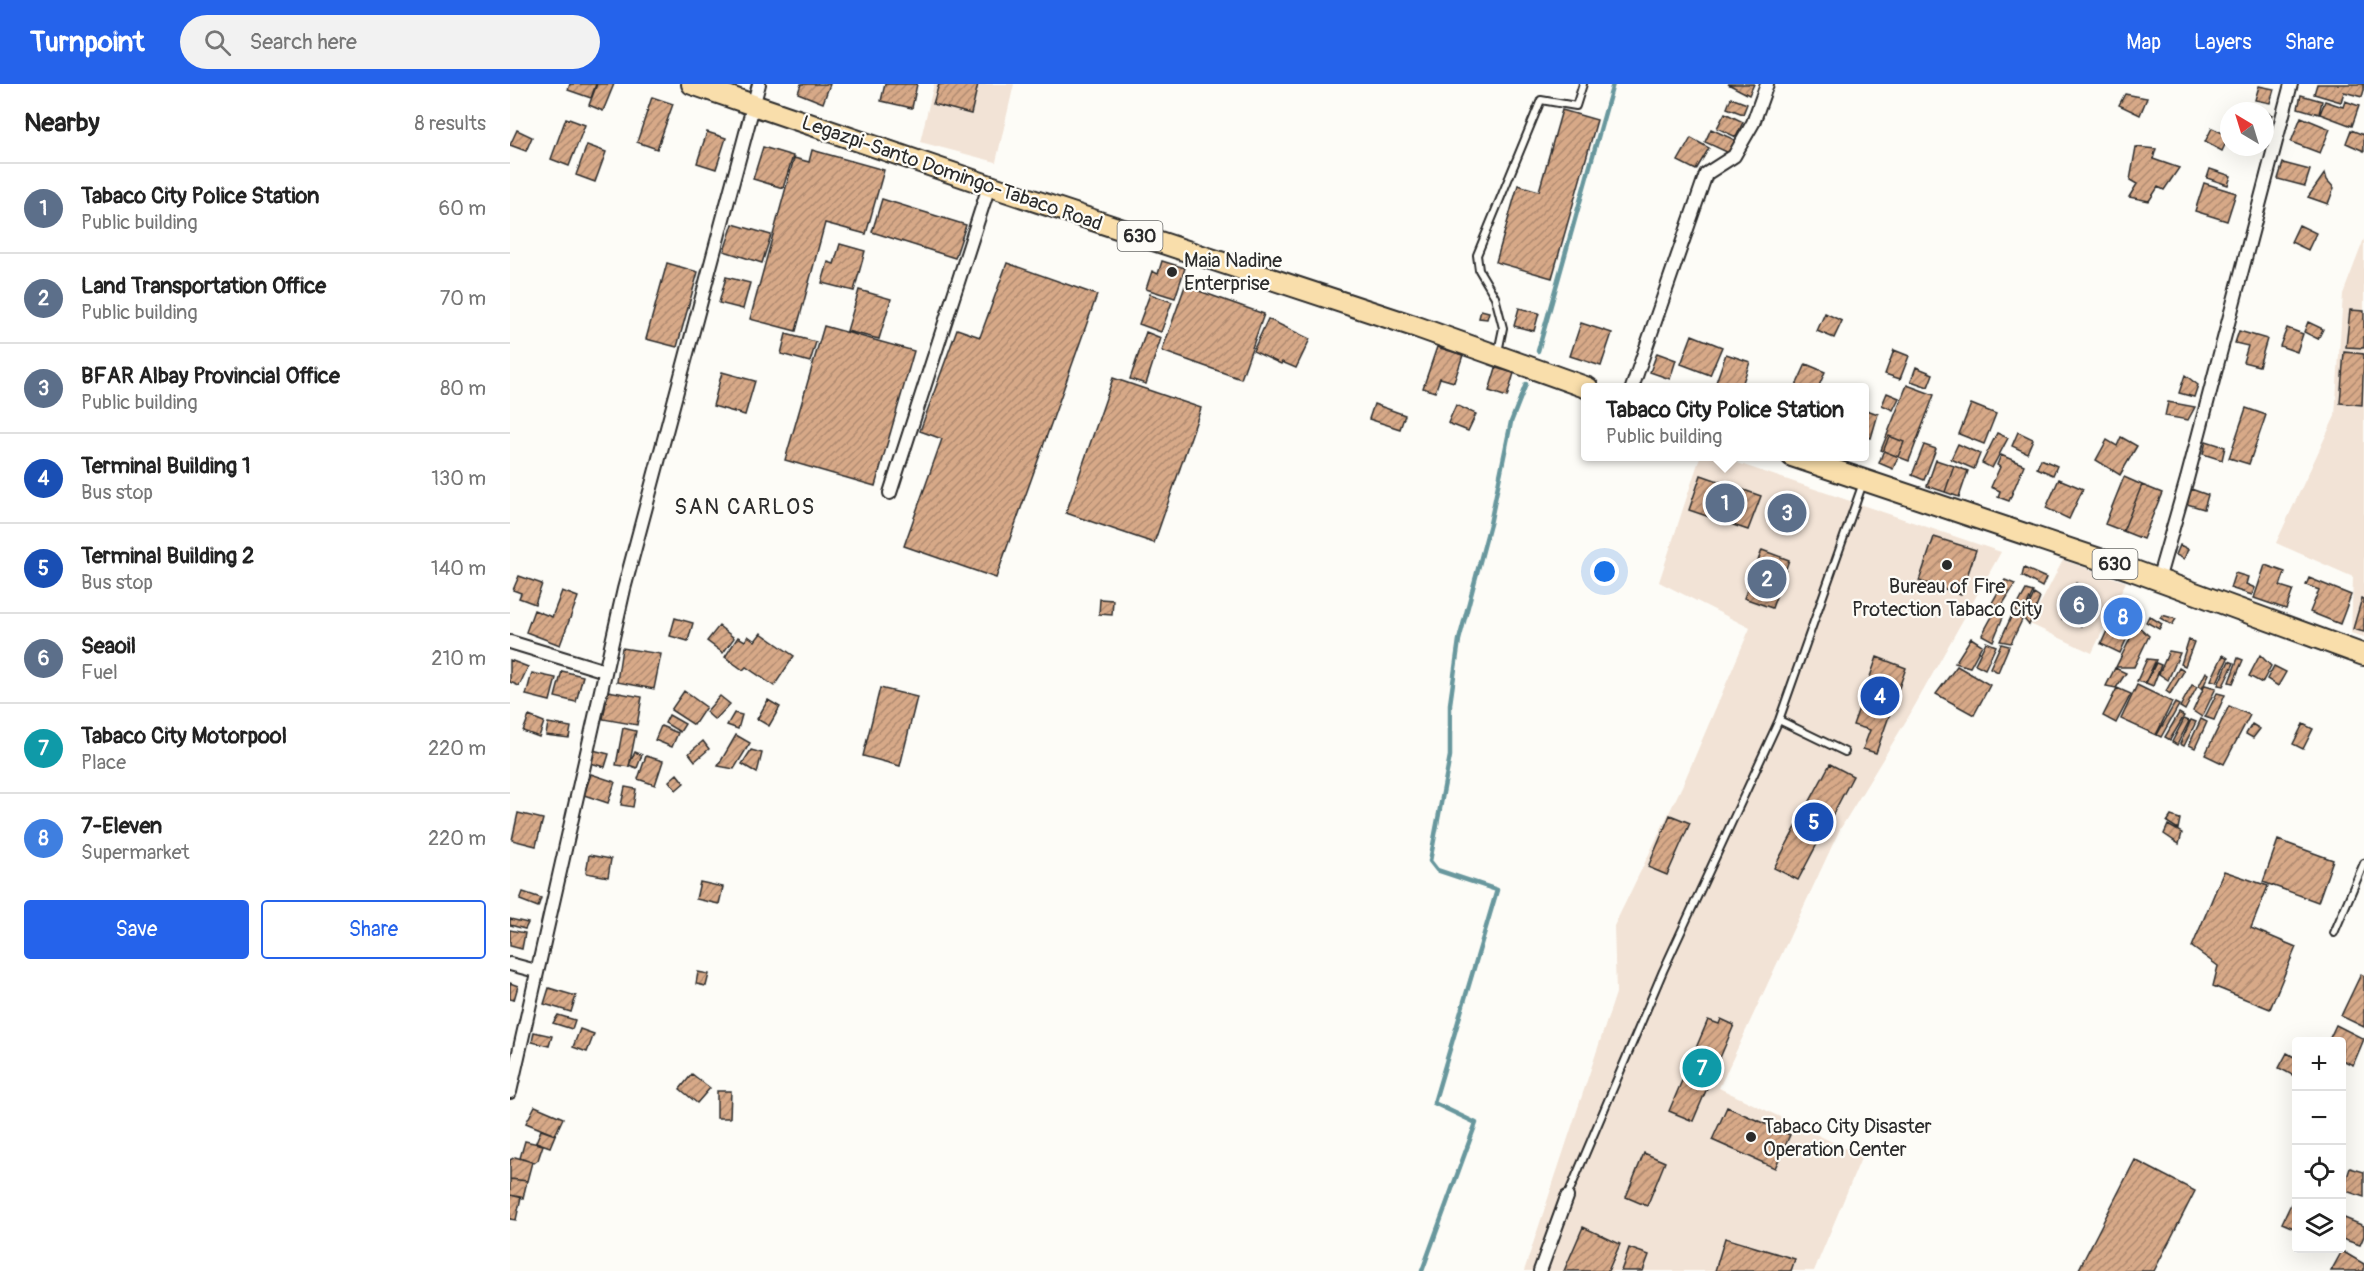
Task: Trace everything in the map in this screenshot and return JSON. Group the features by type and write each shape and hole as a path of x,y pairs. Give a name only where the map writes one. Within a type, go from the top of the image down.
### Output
{"main road":[{"name":"Legazpi-Santo Domingo-Tabaco Road","path":"692,84 1581,385"},
{"name":"630","path":"1807,461 2008,527 2364,655"}],"street":[{"path":"510,1092 536,970 633,556 759,84"},
{"path":"1633,383 1706,174 1734,156 1753,123 1767,84"},
{"path":"2158,580 2203,422 2291,84"},
{"path":"890,493 989,186"},
{"path":"510,642 605,671"},
{"path":"510,964 536,970"},
{"path":"1540,1271 1567,1197"}],"lane":[{"path":"1498,356 1503,328 1495,297 1479,270 1477,255 1540,100 1576,106 1583,84"},
{"path":"1567,1197 1663,971 1779,720 1864,480"},
{"path":"1779,720 1845,752"},
{"path":"2334,933 2364,863"}],"shaded area":[{"path":"934,84 1014,84 996,162 920,142"},
{"path":"2364,239 2364,637 2351,633 2353,577 2276,543 2335,416 2343,294"},
{"path":"1699,461 1732,461 2001,552 1909,716 1839,831 1719,1088 1862,1156 1814,1271 1524,1271 1616,993 1614,926 1684,782 1750,628 1659,582"},
{"path":"2063,560 2126,582 2092,653 2030,624"}],"building":[{"path":"570,84 596,84 591,98 568,90"},
{"path":"597,84 614,84 603,111 589,105"},
{"path":"801,84 830,84 823,103 798,93"},
{"path":"885,84 917,84 912,108 881,101"},
{"path":"939,84 978,84 971,114 933,104"},
{"path":"1728,84 1754,84 1749,95"},
{"path":"2317,84 2364,84 2364,90 2362,97 2344,92 2341,102 2314,94"},
{"path":"2259,86 2274,89 2270,102 2255,100"},
{"path":"2125,94 2147,98 2140,115 2119,105"},
{"path":"2301,95 2322,101 2319,114 2298,108"},
{"path":"652,97 673,104 657,149 637,142"},
{"path":"1731,98 1747,104 1743,114 1727,108"},
{"path":"2325,101 2343,107 2345,101 2359,106 2352,126 2320,114"},
{"path":"1562,110 1597,120 1552,278 1496,262 1518,185 1539,191"},
{"path":"1725,113 1743,122 1736,137 1717,128"},
{"path":"2301,117 2330,129 2320,153 2291,142"},
{"path":"566,118 585,125 569,166 551,159"},
{"path":"2212,128 2220,132 2220,150 2205,142"},
{"path":"1711,129 1735,140 1729,153 1705,142"},
{"path":"517,130 532,137 526,151 510,145"},
{"path":"2351,130 2364,135 2364,151 2346,143"},
{"path":"707,132 726,138 716,169 697,163"},
{"path":"1691,138 1709,148 1696,170 1678,161"},
{"path":"587,145 606,152 595,182 576,175"},
{"path":"763,147 793,156 783,188 753,179"},
{"path":"2136,147 2156,149 2153,159 2179,168 2164,190 2158,187 2149,201 2129,197 2137,184 2130,180"},
{"path":"812,150 884,170 866,234 825,223 796,331 750,319 794,158 809,162"},
{"path":"2283,163 2310,170 2305,186 2278,179"},
{"path":"2210,169 2231,176 2228,185 2207,178"},
{"path":"2325,173 2327,180 2334,188 2328,204 2308,197"},
{"path":"2204,183 2236,193 2227,221 2195,211"},
{"path":"882,199 966,225 955,258 872,232"},
{"path":"733,224 771,235 762,263 724,251"},
{"path":"2299,225 2316,233 2308,250 2291,242"},
{"path":"840,244 865,251 854,291 822,283 828,262 834,264"},
{"path":"1162,261 1185,268 1175,298 1146,289 1152,271 1158,274"},
{"path":"667,263 698,272 677,347 646,339"},
{"path":"1007,263 1097,295 996,578 904,546 942,439 920,431 957,329 980,337"},
{"path":"726,277 750,283 743,309 719,303"},
{"path":"1185,286 1264,314 1241,379 1162,351"},
{"path":"859,290 891,299 879,339 847,331"},
{"path":"1150,294 1172,302 1161,332 1139,324"},
{"path":"1519,308 1539,313 1534,331 1514,326"},
{"path":"1481,310 1489,312 1487,319 1479,318"},
{"path":"2350,310 2364,311 2364,348 2346,347"},
{"path":"1825,313 1842,321 1834,338 1817,331"},
{"path":"1268,319 1310,339 1296,368 1253,351"},
{"path":"2308,322 2323,329 2318,339 2304,332"},
{"path":"1581,323 1612,333 1601,366 1570,356"},
{"path":"824,326 914,351 875,486 785,460"},
{"path":"2287,328 2303,334 2297,352 2280,346"},
{"path":"2239,331 2267,339 2259,366 2243,362 2248,346 2235,343"},
{"path":"1146,332 1161,338 1146,384 1130,379"},
{"path":"786,334 816,342 810,362 781,354"},
{"path":"1692,335 1722,347 1710,375 1681,364"},
{"path":"1437,347 1463,355 1454,382 1440,378 1435,392 1423,388"},
{"path":"1894,350 1909,356 1900,379 1885,374"},
{"path":"2344,352 2364,354 2362,405 2340,403"},
{"path":"1657,353 1676,360 1670,379 1650,372"},
{"path":"1726,354 1750,362 1743,383 1716,383"},
{"path":"1806,364 1825,372 1820,383 1797,383"},
{"path":"1916,367 1933,374 1928,387 1911,381"},
{"path":"1496,368 1514,373 1507,397 1489,391"},
{"path":"722,372 755,381 745,415 713,406"},
{"path":"2185,375 2198,385 2194,397 2179,393"},
{"path":"1113,378 1201,408 1154,543 1066,513"},
{"path":"1907,385 1934,395 1909,461 1881,450"},
{"path":"1887,393 1899,398 1893,410 1882,405"},
{"path":"2168,402 2195,407 2188,420 2165,416"},
{"path":"1374,404 1405,415 1400,429 1369,419"},
{"path":"1971,404 1996,414 1984,444 1959,434"},
{"path":"1456,405 1476,414 1468,431 1448,423"},
{"path":"2246,408 2266,415 2249,464 2229,458"},
{"path":"1869,411 1878,414 1871,438 1869,437"},
{"path":"2018,432 2033,439 2027,453 2012,446"},
{"path":"1997,433 2008,438 1992,468 1982,463"},
{"path":"1889,436 1904,442 1893,469 1879,463"},
{"path":"2121,437 2137,446 2120,475 2096,460 2107,440 2117,446"},
{"path":"2206,441 2225,447 2222,460 2203,454"},
{"path":"1958,444 1980,454 1974,469 1951,459"},
{"path":"1924,445 1936,449 1924,480 1912,475"},
{"path":"2001,455 2024,465 2009,501 1998,497 2000,491 1991,487 2000,467 1997,465"},
{"path":"2041,459 2057,466 2053,475 2037,468"},
{"path":"1936,460 1954,466 1945,492 1927,486"},
{"path":"1954,466 1968,471 1959,497 1945,492"},
{"path":"1701,475 1761,496 1748,530 1689,510"},
{"path":"2124,477 2142,485 2123,531 2105,524"},
{"path":"2059,479 2083,489 2069,519 2046,508"},
{"path":"2142,485 2162,493 2143,539 2123,531"},
{"path":"2191,489 2208,495 2204,509 2187,504"},
{"path":"1780,498 1802,507 1793,529 1771,520"},
{"name":"Bureau of Fire Protection Tabaco City","path":"1934,537 1976,550 1961,594 1919,581"},
{"path":"2180,545 2188,549 2184,559 2176,555"},
{"path":"1762,550 1789,560 1772,608 1744,598"},
{"path":"2265,565 2285,572 2280,586 2293,590 2286,609 2254,598"},
{"path":"2024,568 2046,578 2042,587 2022,576"},
{"path":"2235,573 2248,577 2246,584 2255,588 2252,595 2230,588"},
{"path":"519,576 542,584 535,604 519,598 521,593 513,590"},
{"path":"2309,578 2351,595 2340,624 2310,612 2319,590 2306,585"},
{"path":"2005,580 2015,584 2001,607 1992,603"},
{"path":"2076,583 2095,590 2081,626 2062,619"},
{"path":"2026,590 2033,592 2022,616 2015,610"},
{"path":"562,591 578,597 560,645 526,632 534,610 552,617"},
{"path":"2034,594 2040,598 2029,625 2023,618"},
{"path":"2362,598 2364,599 2364,632 2353,629"},
{"path":"1100,599 1113,600 1112,615 1099,614"},
{"path":"2118,607 2137,616 2120,653 2101,644"},
{"path":"1994,613 2003,617 1993,641 1982,635"},
{"path":"2013,613 2022,620 2011,643 2000,641"},
{"path":"2162,615 2176,619 2172,625 2160,618"},
{"path":"2149,616 2162,624 2159,629 2146,622"},
{"path":"675,618 693,623 688,641 670,636"},
{"path":"2137,625 2149,636 2134,667 2116,667"},
{"path":"719,626 734,638 723,653 707,641"},
{"path":"761,633 794,656 774,686 746,667 743,670 725,657 738,637 745,641 748,636 755,641"},
{"path":"1971,638 1982,645 1970,667 1955,663"},
{"path":"2189,639 2194,642 2185,666 2181,664"},
{"path":"1986,642 1996,646 1985,669 1975,664"},
{"path":"2001,644 2009,646 1998,672 1990,668"},
{"path":"622,648 661,654 654,689 617,682"},
{"path":"2169,651 2180,653 2168,680 2159,674"},
{"path":"2223,655 2228,658 2217,682 2211,680"},
{"path":"2260,655 2271,666 2262,683 2249,676"},
{"path":"1877,657 1906,668 1876,753 1863,749 1870,730 1853,725"},
{"path":"2238,658 2243,660 2233,683 2229,682"},
{"path":"2147,659 2156,660 2145,683 2137,681"},
{"path":"510,660 528,667 519,686 510,682"},
{"path":"2229,661 2234,663 2223,686 2218,685"},
{"path":"2156,663 2161,665 2153,686 2146,683"},
{"path":"1957,666 1990,685 1974,715 1936,694"},
{"path":"2274,666 2286,672 2278,686 2267,679"},
{"path":"2115,668 2126,673 2116,688 2106,686"},
{"path":"2179,668 2184,671 2170,694 2166,691"},
{"path":"562,671 583,676 576,702 555,697"},
{"path":"2206,672 2209,674 2202,689 2199,686"},
{"path":"532,673 556,678 550,701 526,695"},
{"path":"2137,685 2172,702 2156,735 2121,719"},
{"path":"2192,685 2197,687 2185,710 2180,707"},
{"path":"2205,685 2216,688 2202,717 2193,711"},
{"path":"880,688 917,697 900,766 863,756"},
{"path":"2117,688 2131,694 2116,723 2103,716"},
{"path":"608,691 642,697 637,725 603,719"},
{"path":"684,691 706,707 694,725 671,710"},
{"path":"2217,693 2225,695 2214,720 2205,717"},
{"path":"720,696 730,704 715,720 706,712"},
{"path":"768,700 780,707 769,726 757,719"},
{"path":"2175,703 2179,705 2161,737 2157,735"},
{"path":"2229,706 2250,715 2224,764 2205,755"},
{"path":"734,713 742,715 738,729 727,725"},
{"path":"2179,713 2184,716 2170,740 2165,737"},
{"path":"669,715 685,724 680,732 665,723"},
{"path":"529,716 544,722 539,737 523,731"},
{"path":"2184,719 2189,721 2177,745 2172,742"},
{"path":"2201,719 2207,722 2195,748 2189,745"},
{"path":"2191,720 2196,722 2184,746 2180,744"},
{"path":"548,723 571,727 569,738 546,735"},
{"path":"2252,724 2260,729 2253,738 2246,734"},
{"path":"2303,724 2313,729 2303,749 2293,744"},
{"path":"661,726 678,733 672,747 655,740"},
{"path":"623,728 636,731 629,767 616,765"},
{"path":"736,735 750,743 734,769 718,766"},
{"path":"703,741 709,749 695,761 689,753"},
{"path":"593,750 609,754 605,767 590,763"},
{"path":"751,750 762,753 757,773 742,764"},
{"path":"635,752 642,755 637,768 629,765"},
{"path":"646,756 663,761 655,785 638,779"},
{"path":"1830,764 1853,776 1798,880 1774,868"},
{"path":"591,774 615,782 608,803 584,795"},
{"path":"677,774 684,783 676,790 669,781"},
{"path":"625,787 636,789 633,807 621,805"},
{"path":"518,813 543,819 536,846 512,840"},
{"path":"1670,815 1690,823 1667,875 1648,867"},
{"path":"2171,816 2180,819 2178,829 2167,822"},
{"path":"2168,825 2182,833 2179,844 2164,834"},
{"path":"2278,840 2333,860 2318,902 2263,882"},
{"path":"589,855 611,859 608,877 586,873"},
{"path":"2224,871 2268,886 2251,928 2296,947 2270,1009 2213,986 2218,966 2192,947"},
{"path":"700,882 723,887 719,904 696,899"},
{"path":"523,892 541,898 538,907 520,900"},
{"path":"510,919 528,923 525,929 510,925"},
{"path":"510,930 525,933 522,949 510,946"},
{"path":"698,972 709,974 706,986 696,984"},
{"path":"2361,974 2364,976 2364,1027 2341,1016"},
{"path":"510,983 518,986 514,1000 510,999"},
{"path":"549,988 576,996 571,1012 544,1004"},
{"path":"558,1015 575,1020 572,1029 553,1023"},
{"path":"1721,1019 1734,1025 1693,1121 1669,1111 1708,1020 1719,1024"},
{"path":"2336,1025 2364,1039 2353,1065 2346,1062 2346,1037 2330,1037"},
{"path":"580,1029 594,1034 587,1052 573,1047"},
{"path":"534,1032 552,1036 549,1046 532,1042"},
{"path":"2287,1053 2292,1056 2292,1075 2279,1068"},
{"path":"692,1074 710,1088 697,1103 680,1089"},
{"path":"717,1091 731,1091 730,1118 717,1118"},
{"path":"535,1106 563,1118 555,1135 526,1123"},
{"name":"Tabaco City Disaster Operation Center","path":"1727,1107 1790,1135 1775,1168 1712,1140"},
{"path":"541,1130 555,1135 550,1147 536,1142"},
{"path":"525,1141 543,1145 538,1160 534,1163 520,1158"},
{"path":"1644,1153 1665,1162 1647,1206 1626,1197"},
{"path":"515,1157 532,1162 527,1181 510,1179 510,1160"},
{"path":"2135,1160 2195,1191 2154,1271 2078,1271"},
{"path":"2350,1168 2364,1172 2364,1197 2346,1191"},
{"path":"510,1179 527,1181 523,1198 510,1195"},
{"path":"510,1195 521,1197 516,1220 510,1219"},
{"path":"2291,1204 2292,1227 2282,1223"},
{"path":"2346,1219 2364,1226 2364,1236 2360,1245 2346,1240"},
{"path":"1583,1227 1620,1244 1608,1271 1564,1271"},
{"path":"1725,1238 1795,1259 1791,1271 1715,1271"},
{"path":"1629,1248 1649,1255 1643,1271 1621,1271"},
{"path":"2341,1253 2345,1253 2364,1264 2364,1271 2331,1271"}],"waterway":[{"path":"1538,351 1613,84"},
{"path":"1422,1271 1476,1123 1434,1103 1497,890 1437,870 1430,861 1450,756 1450,704 1459,640 1490,524 1511,422 1526,384"}],"place":[{"name":"Maia Nadine Enterprise","path":"1172,272"},
{"name":"Tabaco City Police Station","path":"1725,503"},
{"name":"BFAR Albay Provincial Office","path":"1787,513"},
{"name":"Bureau of Fire Protection Tabaco City","path":"1947,565"},
{"name":"Land Transportation Office","path":"1767,579"},
{"name":"Seaoil","path":"2079,605"},
{"name":"7-Eleven","path":"2123,617"},
{"name":"Terminal Building 1","path":"1880,696"},
{"name":"Terminal Building 2","path":"1814,822"},
{"name":"Tabaco City Motorpool","path":"1702,1068"},
{"name":"Tabaco City Disaster Operation Center","path":"1751,1137"}],"district":[{"name":"SAN CARLOS","path":"745,507"}]}
